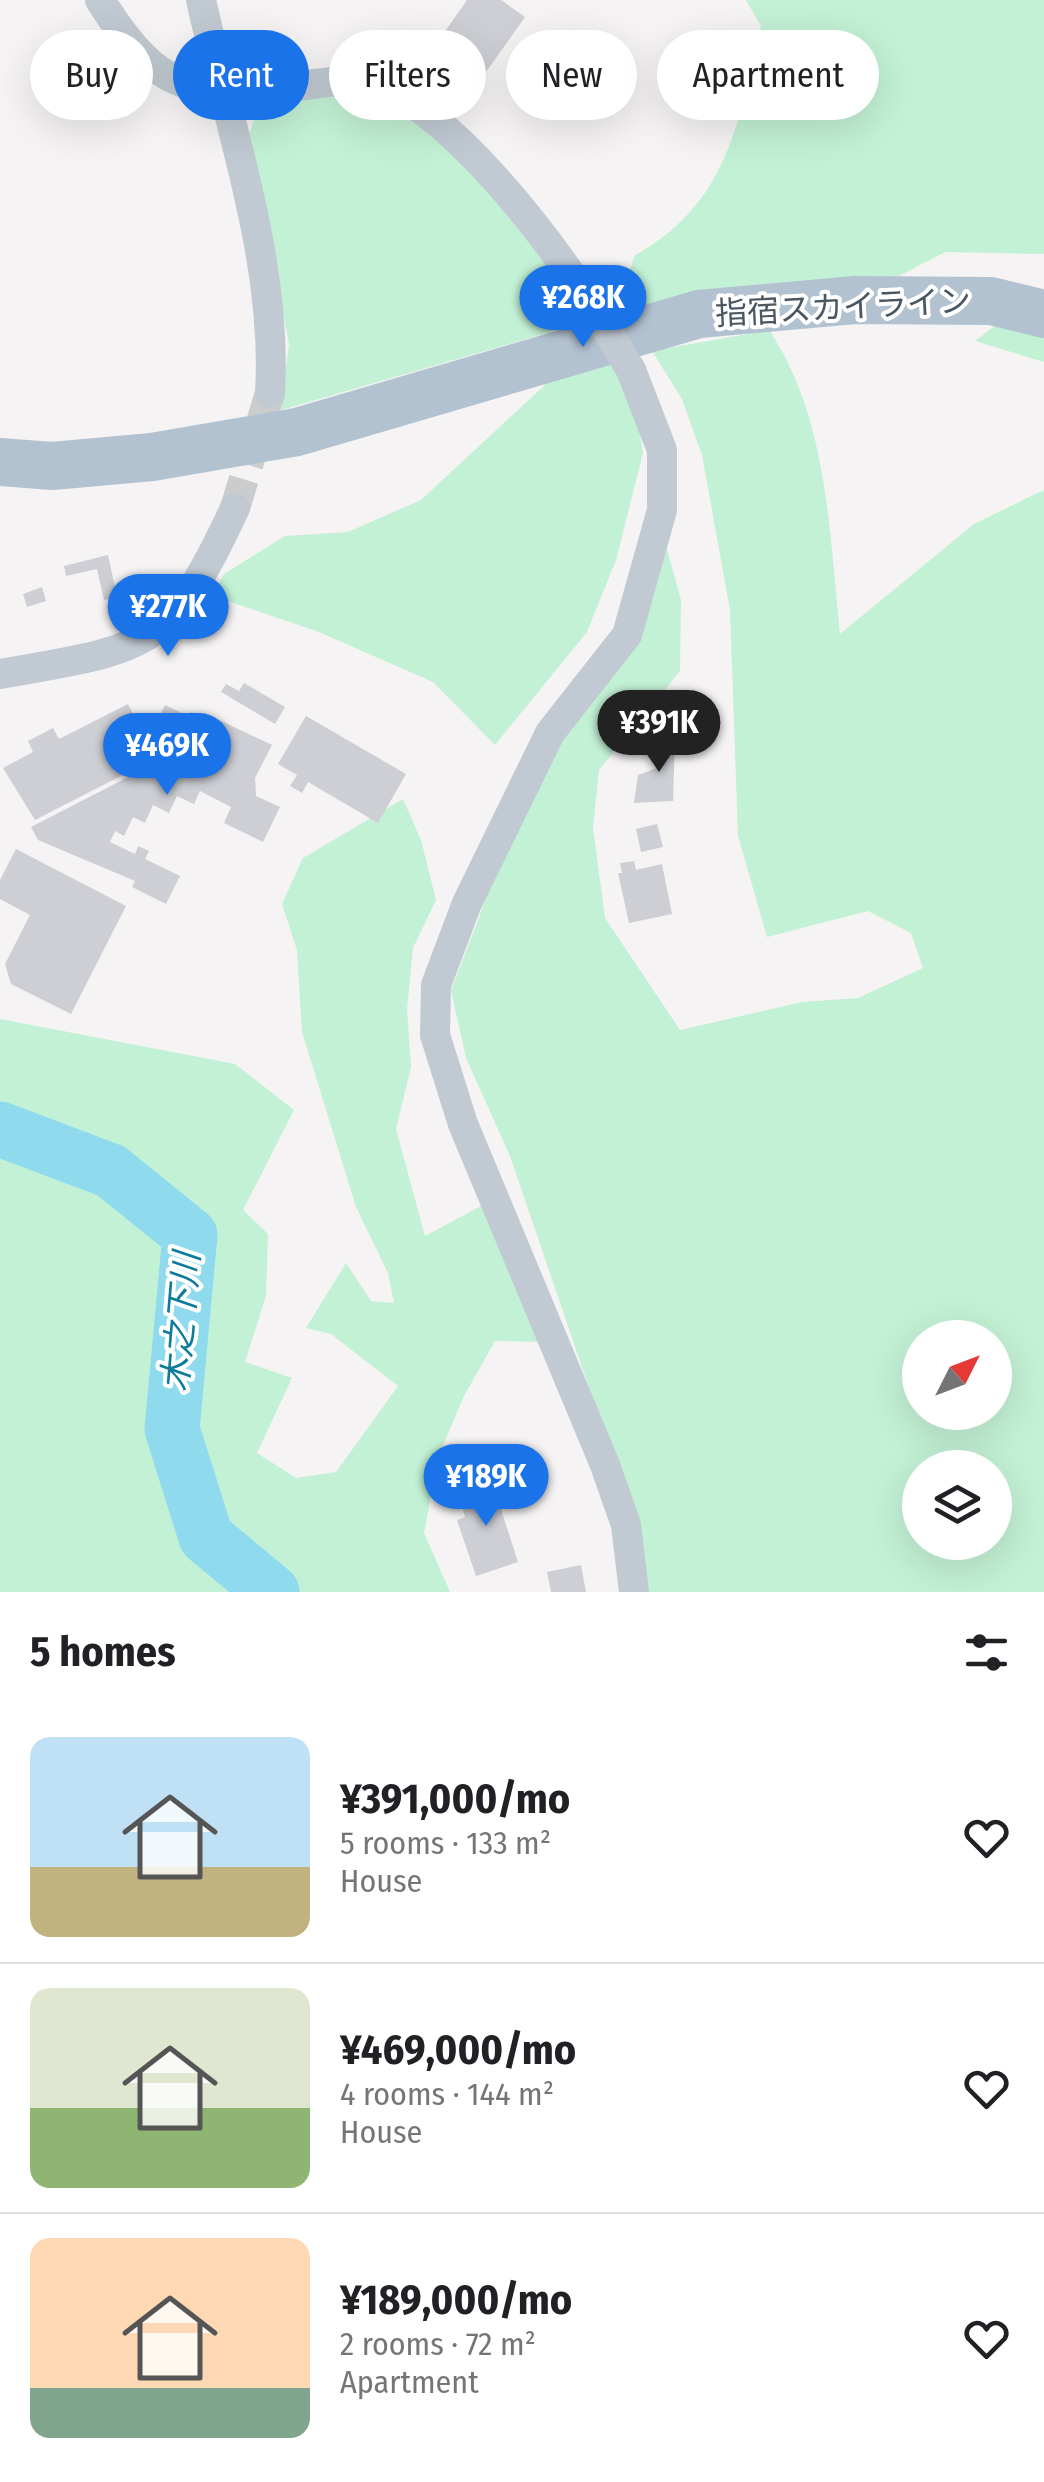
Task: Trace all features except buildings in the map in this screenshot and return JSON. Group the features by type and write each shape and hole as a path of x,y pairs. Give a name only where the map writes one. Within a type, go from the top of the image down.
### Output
{"main road":[{"name":"指宿スカイライン","path":"0,462 52,466 152,456 297,432 699,314 855,300 991,301 1044,314"},
{"path":"991,301 1044,302"}],"street":[{"path":"100,0 131,49 160,76 173,79"},
{"path":"201,0 208,30"},
{"path":"309,85 360,81 404,99 437,121 516,203 588,298 631,370 662,450 662,510 627,635 550,733 467,903 436,985 435,1035 463,1124 605,1465 626,1525 634,1592"},
{"path":"228,120 274,337 270,393"},
{"path":"0,674 110,655 166,626 200,583 235,508"}],"green space":[{"path":"746,0 1044,0 1044,254 945,252 899,276 745,286 620,311 634,256 666,235 710,186 738,120 879,120 879,30 760,30"},
{"path":"329,94 329,120 416,120 429,128 490,194 592,320 281,410 289,344 249,134 254,120 309,120 309,98"},
{"path":"1009,315 1044,321 1044,362 975,341"},
{"path":"769,330 789,364 814,438 828,516 840,634 974,524 1044,490 1044,1592 646,1592 629,1505 510,1156 466,1058 451,990 479,918 503,837 548,737 639,624 660,524 681,600 680,671 599,770 593,827 605,918 680,1030 802,1002 858,998 923,968 911,933 868,911 767,937 738,836 730,610 702,455 682,399 652,351"},
{"path":"612,355 634,395 643,453 616,560 587,632 495,745 433,682 319,632 213,596 224,574 285,536 348,532 421,500 547,383"},
{"path":"403,799 421,840 436,900 413,948 407,1009 411,1067 396,1129 425,1236 490,1201 547,1342 495,1341 464,1396 438,1457 424,1533 450,1592 0,1592 0,1019 235,1064 294,1110 243,1210 268,1234 266,1296 245,1362 292,1378 257,1453 296,1478 336,1472 398,1386 331,1334 306,1328 346,1263 371,1301 394,1303 388,1273 356,1207 302,1032 297,950 282,904 303,858"}],"waterway":[{"name":"木之下川","path":"0,1129 111,1171 190,1235 172,1429 206,1537 272,1592"}],"tunnel":[{"path":"235,508 270,393"}]}
